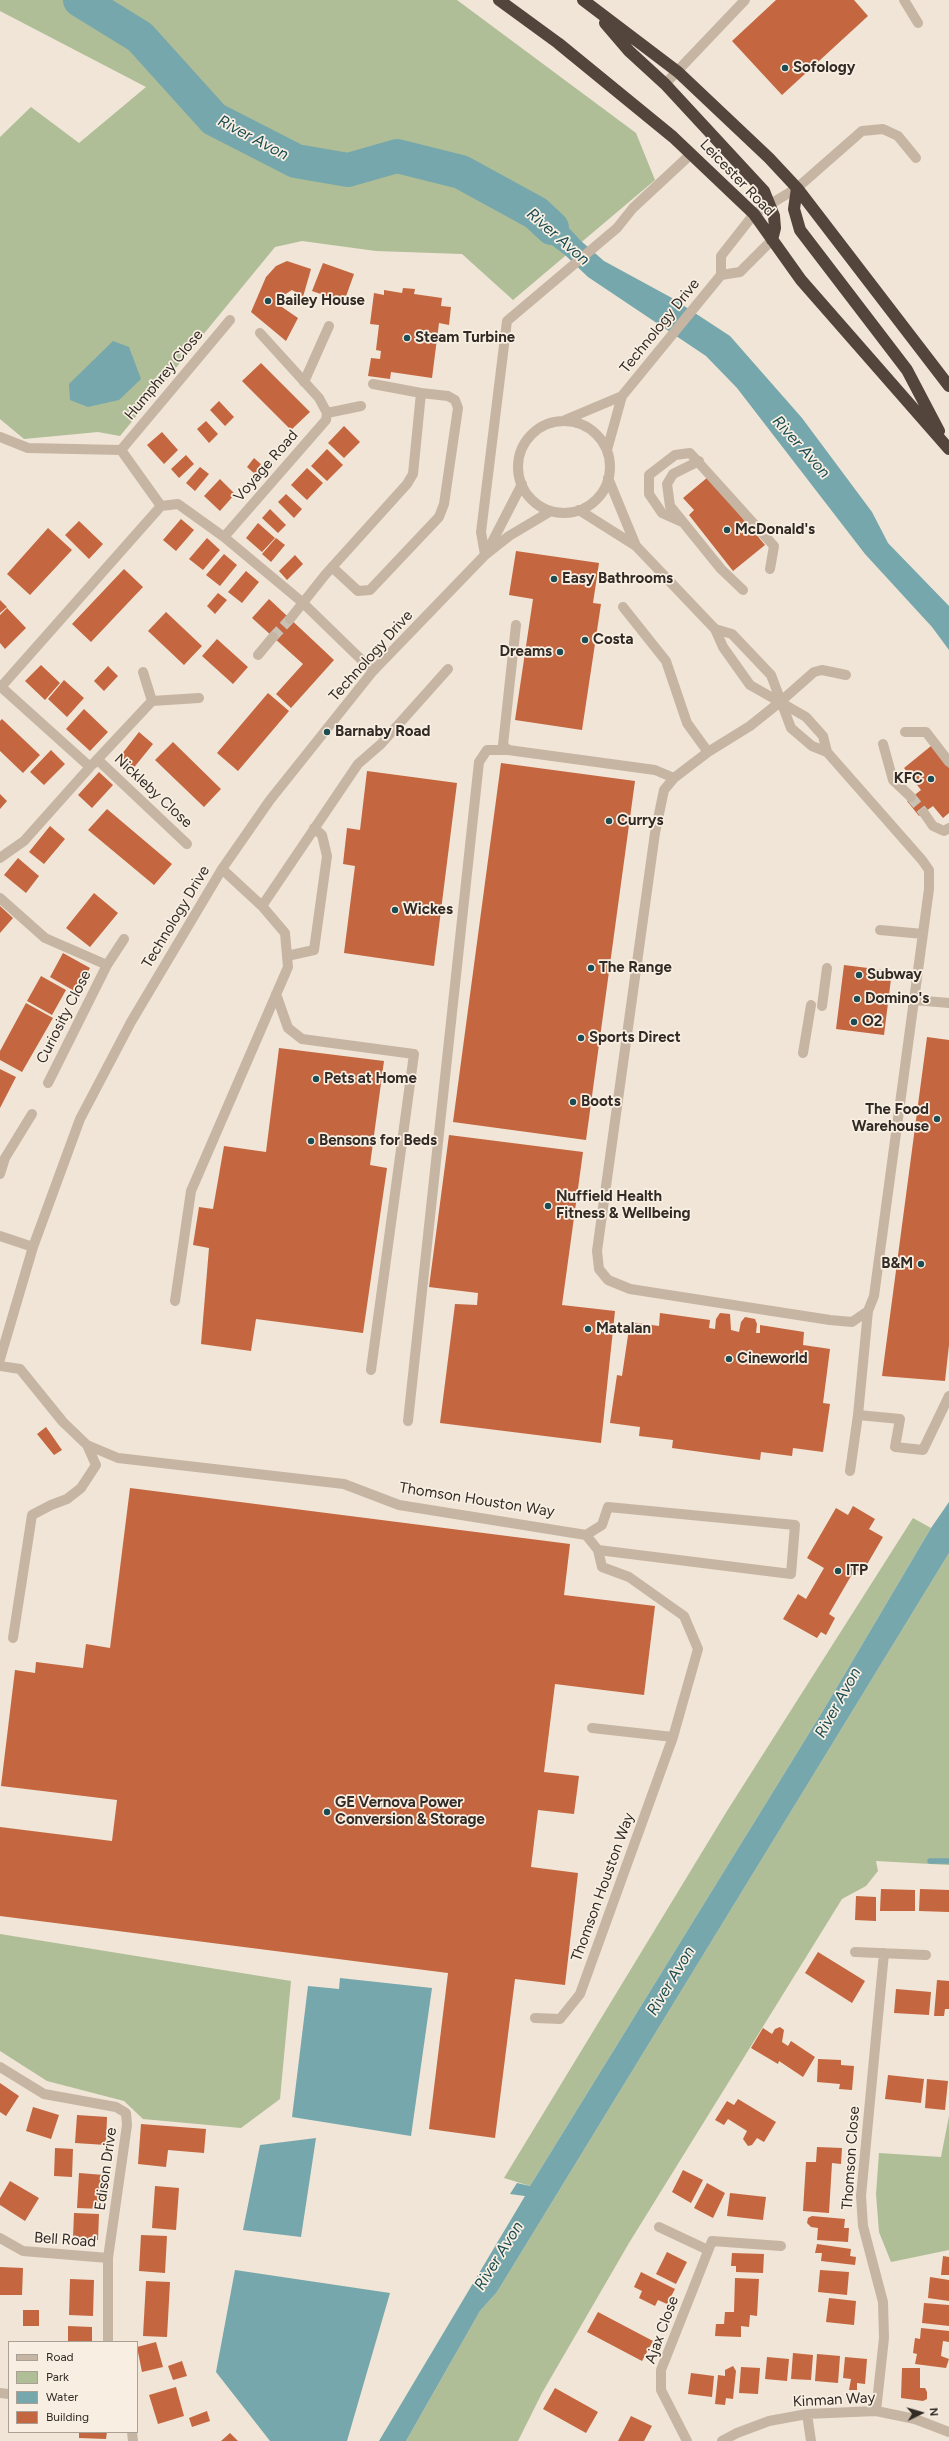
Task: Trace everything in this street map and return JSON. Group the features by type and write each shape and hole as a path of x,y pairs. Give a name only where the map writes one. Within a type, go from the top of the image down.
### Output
{"highway":[{"name":"Leicester Road","path":"499,0 558,43 691,154 754,214 801,280 948,448"},
{"path":"586,3 678,72 769,158 798,188 949,386"},
{"path":"586,3 629,51 665,84 752,176 764,191 770,204 775,228 772,240"},
{"path":"798,188 794,210 800,230 907,370 948,448"}],"street":[{"path":"665,84 745,0"},
{"path":"904,0 918,23"},
{"name":"Technology Drive","path":"721,275 721,256 754,214 798,188 862,131 883,129 898,136 916,158"},
{"path":"485,555 482,532 507,321 617,228 633,208 691,154"},
{"name":"Technology Drive","path":"607,450 622,396 721,275 740,272 772,240"},
{"name":"Humphrey Close","path":"121,450 230,320"},
{"path":"304,382 329,326"},
{"path":"260,333 319,398 327,414 361,406"},
{"path":"332,567 358,591 370,590 439,517 444,504 458,408 455,400 448,396 373,384"},
{"path":"290,619 302,602 332,567 407,484 413,474 421,392"},
{"name":"Technology Drive","path":"564,420 622,396"},
{"name":"Voyage Road","path":"224,537 326,420 327,414"},
{"path":"564,420 578,423 589,428 600,438 607,450 610,464 608,478 597,497 579,510 565,512 551,511 538,505 522,484 518,471 519,458 526,441 540,428 552,422 564,420"},
{"path":"0,437 28,448 121,450 161,506"},
{"path":"682,522 662,513 650,494 649,475 675,455 690,452 774,546 770,568"},
{"path":"699,461 673,474 667,484 670,506 721,569 743,590"},
{"path":"608,478 636,546"},
{"name":"Technology Drive","path":"485,555 522,484"},
{"path":"90,767 1,687 161,506 178,504 224,537 302,602 373,671"},
{"path":"579,510 636,546 715,629 723,647 750,685 806,717 823,736 827,752"},
{"name":"Technology Drive","path":"0,1359 33,1247 80,1118 131,1022 222,869 270,800 373,671 485,555 509,536 551,511"},
{"path":"623,607 666,661 687,722 708,752"},
{"path":"508,750 503,745 516,625"},
{"path":"715,629 732,634 771,675 791,728 812,746 827,752 922,860 929,870 929,889 874,1296 868,1311 858,1415 850,1471"},
{"path":"258,655 273,637"},
{"path":"262,906 358,764 381,744 448,669"},
{"path":"846,675 822,670 814,672 750,726 708,752 674,778 664,790 655,833 597,1251 599,1269 608,1280 630,1289 830,1320 852,1322 868,1311"},
{"path":"143,672 152,701"},
{"path":"0,858 24,841 90,767 152,701 199,698"},
{"path":"905,732 926,732 949,762"},
{"path":"883,744 893,780 911,797"},
{"path":"408,1421 479,762 487,750 508,750 655,770 674,778"},
{"name":"Nickleby Close","path":"98,760 187,844"},
{"path":"924,813 933,826 944,831 949,828"},
{"path":"287,956 314,950 327,856 322,835 314,828"},
{"path":"175,1301 191,1191 288,967 285,933 262,906 222,869"},
{"name":"Curiosity Close","path":"0,898 45,938 107,965"},
{"path":"880,930 923,934"},
{"name":"Curiosity Close","path":"48,1083 84,1008 107,965 124,939"},
{"path":"822,1006 827,968"},
{"path":"276,994 288,1028 302,1039 414,1054 371,1370"},
{"path":"914,1000 949,1003"},
{"path":"803,1053 811,1005"},
{"path":"0,1174 6,1158 32,1114"},
{"path":"0,1236 33,1247"},
{"name":"Thomson Houston Way","path":"0,1366 20,1369 63,1422 87,1445 118,1458 344,1484 399,1505 586,1535 598,1550 602,1566 629,1577 684,1616 698,1649 673,1737 580,1994 560,2019 535,2018"},
{"path":"858,1415 900,1419 895,1447 923,1450 949,1396"},
{"path":"13,1638 32,1516 50,1505 67,1500 81,1488 96,1465 87,1445"},
{"path":"586,1535 602,1525 608,1507 795,1525 792,1574 598,1550"},
{"path":"592,1728 673,1737"},
{"path":"855,1952 926,1955"},
{"name":"Thomson Close","path":"876,2411 884,2338 883,2302 862,2226 861,2196 884,1953"},
{"name":"Edison Drive","path":"0,2067 44,2094 116,2107 126,2113 127,2125 108,2258 108,2341"},
{"path":"659,2227 708,2250 712,2240 781,2246"},
{"name":"Bell Road","path":"0,2238 23,2252 108,2258"},
{"name":"Ajax Close","path":"686,2441 661,2390 661,2370 708,2250"},
{"name":"Kinman Way","path":"722,2441 737,2433 769,2421 807,2414 876,2411 915,2419 949,2432"},
{"path":"807,2414 811,2441"}],"green space":[{"path":"0,0 457,0 636,133 655,180 513,300 462,254 376,251 302,241 275,247 120,436 98,432 24,439 0,419 0,137 31,107 79,143 146,87 0,11"},
{"path":"913,1518 931,1528 824,1709 530,2186 504,2178 727,1811"},
{"path":"949,1553 949,1865 876,1861 878,1871 866,1886 842,1899 629,2243 542,2393 518,2441 406,2441 480,2311 497,2292"},
{"path":"0,1934 291,1981 280,2099 241,2128 143,2119 124,2101 47,2081 0,2051"},
{"path":"949,2116 949,2250 891,2262 879,2232 876,2194 879,2153 941,2157"}],"water":[{"path":"522,194 554,212 581,241 604,261 672,298 730,336 802,418 872,512 888,543 949,606 949,650 932,627 865,554 737,388 706,356 588,277 565,255 505,210"},
{"path":"113,341 129,347 141,379 119,400 88,407 70,400 69,384"},
{"path":"949,1502 949,1553 497,2292 480,2311 406,2441 379,2441 525,2196 510,2194 517,2183 530,2186 824,1709 931,1528"},
{"path":"340,1978 432,1988 411,2136 292,2117 308,1986 339,1989"},
{"path":"316,2138 301,2237 243,2230 260,2145"},
{"path":"235,2270 390,2293 347,2441 270,2441 216,2372"}],"building":[{"name":"Sofology","path":"776,0 854,0 868,16 782,95 732,41"},
{"name":"Bailey House","path":"287,261 311,269 303,297 292,290 284,295 279,305 298,318 286,341 251,312 266,277 276,266"},
{"path":"323,263 354,274 344,302 312,291"},
{"name":"Steam Turbine","path":"403,288 415,289 414,294 442,298 441,306 451,307 449,325 439,323 432,378 391,372 390,379 368,376 371,358 380,359 381,351 376,350 379,325 370,324 374,293 384,295 384,290 402,293"},
{"path":"261,363 310,412 291,430 242,381"},
{"path":"219,401 234,417 225,426 210,410"},
{"path":"206,421 218,434 209,443 197,429"},
{"path":"344,426 360,442 344,458 328,443"},
{"path":"162,432 178,450 164,464 147,445"},
{"path":"327,449 343,465 327,481 311,466"},
{"path":"186,455 194,464 179,478 171,469"},
{"path":"254,458 263,466 256,475 247,467"},
{"path":"200,467 209,474 195,491 186,483"},
{"path":"307,468 323,483 307,500 291,485"},
{"name":"McDonald's","path":"708,477 765,545 733,571 689,515 694,510 683,498"},
{"path":"220,479 235,494 220,511 204,496"},
{"path":"286,494 302,509 294,518 278,502"},
{"path":"270,509 286,525 278,533 262,518"},
{"path":"181,519 194,530 176,551 163,540"},
{"path":"79,521 103,544 89,559 65,535"},
{"path":"258,523 275,538 262,552 246,538"},
{"path":"48,528 72,550 30,595 7,574"},
{"path":"207,538 220,550 203,570 189,559"},
{"path":"276,538 285,545 271,562 262,554"},
{"path":"516,551 599,563 593,603 601,604 582,730 515,720 533,599 509,595"},
{"path":"224,554 237,565 220,586 206,575"},
{"path":"295,555 303,564 287,580 279,571"},
{"path":"124,569 143,587 91,642 72,624"},
{"path":"246,571 259,582 242,603 228,592"},
{"path":"218,593 227,600 215,614 207,606"},
{"path":"269,599 334,660 291,708 276,694 303,664 252,618"},
{"path":"0,600 7,607 0,613"},
{"path":"7,608 26,628 5,649 0,643 0,615"},
{"path":"166,612 202,646 184,665 148,631"},
{"path":"217,639 248,667 233,684 202,656"},
{"path":"41,665 60,683 45,700 25,681"},
{"path":"108,666 118,676 104,691 94,681"},
{"path":"64,680 84,698 67,717 48,699"},
{"path":"268,693 289,711 238,771 217,753"},
{"path":"84,709 108,732 90,751 66,729"},
{"path":"2,719 40,755 23,773 0,751 0,721"},
{"path":"139,732 153,744 132,770 118,759"},
{"path":"173,742 221,789 204,807 155,760"},
{"name":"KFC","path":"931,746 949,768 949,813 943,818 933,806 919,816 907,801 921,790 904,768"},
{"path":"51,750 65,764 44,785 30,772"},
{"path":"501,763 635,781 586,1140 453,1122"},
{"name":"Wickes","path":"367,771 457,783 434,966 344,953 355,866 343,864 347,828 360,830"},
{"path":"99,772 113,785 92,808 78,795"},
{"path":"0,794 7,801 0,809"},
{"path":"107,809 172,864 154,885 88,830"},
{"path":"50,826 65,839 44,864 29,852"},
{"path":"18,858 39,876 26,893 4,875"},
{"path":"94,893 118,913 90,947 66,928"},
{"path":"0,906 13,918 0,933"},
{"path":"63,953 90,968 76,992 50,977"},
{"path":"844,965 892,971 884,1035 836,1029"},
{"path":"41,976 66,990 52,1015 27,1001"},
{"path":"26,1003 53,1018 22,1072 0,1060 0,1051"},
{"path":"927,1037 949,1040 949,1345 945,1381 882,1376"},
{"path":"279,1048 384,1061 370,1165 387,1168 363,1333 256,1319 251,1351 201,1344 209,1248 193,1245 199,1207 213,1209 224,1146 266,1152"},
{"path":"0,1069 16,1077 0,1108"},
{"path":"449,1135 583,1152 562,1305 615,1311 601,1443 440,1423 455,1304 477,1305 478,1293 429,1287"},
{"path":"660,1313 710,1320 709,1328 715,1329 716,1319 720,1313 730,1314 731,1330 739,1332 741,1322 745,1317 755,1319 757,1324 756,1333 760,1333 760,1325 804,1332 803,1345 830,1349 823,1403 830,1404 823,1452 793,1448 792,1456 761,1452 760,1460 672,1448 673,1440 639,1436 640,1427 610,1423 617,1375 622,1376 630,1322 659,1326"},
{"path":"46,1427 62,1450 54,1455 37,1434"},
{"name":"GE Vernova Power Conversion & Storage","path":"130,1488 570,1544 564,1595 655,1606 644,1695 555,1684 544,1772 579,1776 574,1814 538,1810 531,1867 578,1873 565,1985 515,1979 495,2138 429,2129 448,1973 0,1916 0,1827 112,1841 117,1800 1,1786 15,1670 35,1673 36,1662 83,1668 86,1644 110,1648"},
{"name":"ITP","path":"853,1506 875,1519 869,1529 883,1537 862,1573 855,1569 829,1614 835,1618 826,1635 821,1632 817,1638 783,1619 798,1594 806,1599 824,1568 807,1558 836,1508 848,1515"},
{"path":"881,1889 915,1890 915,1911 880,1911"},
{"path":"920,1889 949,1890 949,1912 919,1911"},
{"path":"856,1896 876,1897 876,1921 855,1920"},
{"path":"818,1952 865,1981 852,2003 805,1973"},
{"path":"937,1980 949,1981 949,2009 945,2009 944,2016 934,2016"},
{"path":"896,1989 931,1992 929,2015 894,2013"},
{"path":"780,2027 784,2030 782,2042 788,2046 791,2041 815,2057 803,2077 779,2061 778,2064 751,2048 763,2028 772,2034 775,2029"},
{"path":"818,2059 841,2060 841,2065 854,2066 852,2090 839,2089 840,2084 817,2082"},
{"path":"888,2075 924,2079 921,2103 885,2099"},
{"path":"927,2079 948,2081 945,2110 925,2108"},
{"path":"0,2083 19,2096 6,2116 0,2112"},
{"path":"738,2099 776,2122 764,2142 757,2138 752,2145 748,2146 743,2139 747,2131 728,2119 724,2125 715,2120 727,2101 734,2105"},
{"path":"33,2107 59,2115 51,2139 26,2131"},
{"path":"77,2115 107,2117 106,2145 75,2143"},
{"path":"141,2124 206,2129 204,2153 168,2150 166,2167 138,2164"},
{"path":"817,2147 842,2148 841,2164 832,2163 829,2213 803,2211 806,2162 816,2162"},
{"path":"55,2148 73,2149 72,2177 54,2176"},
{"path":"683,2170 703,2180 691,2203 672,2192"},
{"path":"79,2173 104,2175 102,2209 77,2208"},
{"path":"10,2181 39,2198 25,2221 0,2205 0,2198"},
{"path":"707,2183 725,2193 713,2218 694,2208"},
{"path":"155,2186 179,2188 176,2230 152,2228"},
{"path":"730,2193 766,2197 763,2220 727,2216"},
{"path":"74,2213 99,2214 98,2240 73,2238"},
{"path":"812,2216 845,2219 844,2228 849,2228 848,2242 817,2240 818,2228 811,2227 807,2223 808,2218"},
{"path":"141,2235 167,2236 165,2273 139,2271"},
{"path":"817,2244 851,2249 850,2256 856,2257 855,2265 821,2261 822,2253 815,2253"},
{"path":"667,2252 687,2262 676,2284 656,2274"},
{"path":"732,2253 764,2254 763,2273 736,2272 736,2266 731,2266"},
{"path":"943,2256 949,2257 949,2275 941,2275"},
{"path":"0,2267 23,2268 22,2295 0,2295"},
{"path":"820,2270 849,2272 847,2295 818,2292"},
{"path":"641,2272 675,2289 667,2304 658,2300 655,2306 639,2298 642,2291 634,2287"},
{"path":"930,2277 949,2280 949,2301 928,2298"},
{"path":"735,2278 759,2279 757,2316 750,2315 749,2327 741,2326 741,2337 715,2336 716,2324 724,2324 725,2312 734,2312"},
{"path":"70,2279 94,2280 93,2316 69,2315"},
{"path":"146,2281 170,2282 167,2337 143,2336"},
{"path":"829,2298 856,2301 854,2325 826,2322"},
{"path":"924,2303 949,2305 949,2326 922,2323"},
{"path":"23,2310 39,2310 39,2326 23,2326"},
{"path":"598,2312 653,2341 642,2361 587,2332"},
{"path":"68,2326 92,2327 92,2341 68,2341"},
{"path":"921,2328 949,2331 949,2342 943,2341 941,2356 949,2359 946,2368 915,2364 917,2354 913,2353 915,2338 920,2339"},
{"path":"156,2342 163,2367 142,2372 138,2347"},
{"path":"793,2353 813,2355 811,2380 791,2379"},
{"path":"817,2354 840,2356 838,2383 815,2381"},
{"path":"767,2357 789,2359 787,2381 765,2379"},
{"path":"845,2357 867,2359 865,2384 857,2383 857,2390 849,2390 851,2379 843,2378"},
{"path":"182,2361 187,2376 173,2380 168,2366"},
{"path":"733,2366 736,2371 733,2399 726,2398 725,2405 715,2404 718,2375 725,2376 725,2370"},
{"path":"741,2367 760,2368 758,2394 739,2393"},
{"path":"902,2368 920,2368 920,2388 925,2388 927,2392 927,2399 923,2401 901,2398"},
{"path":"691,2373 714,2376 712,2397 688,2394"},
{"path":"176,2387 184,2416 158,2424 149,2395"},
{"path":"555,2388 598,2412 586,2433 543,2409"},
{"path":"207,2411 210,2421 192,2427 189,2418"},
{"path":"631,2416 652,2426 644,2441 618,2441"},
{"path":"79,2433 107,2433 106,2439 79,2438"},
{"path":"230,2433 238,2441 221,2441"}],"waterway":[{"name":"River Avon","path":"80,0 140,37 214,119 296,161 348,170 397,156 461,172 536,213 552,228"},
{"path":"930,1861 949,1861"}],"tunnel":[{"path":"273,637 290,619"},
{"path":"911,797 924,813"}],"place":[{"name":"Sofology","path":"785,68"},
{"name":"Bailey House","path":"268,301"},
{"name":"Steam Turbine","path":"407,338"},
{"name":"McDonald's","path":"727,530"},
{"name":"Easy Bathrooms","path":"554,579"},
{"name":"Costa","path":"585,640"},
{"name":"Dreams","path":"560,652"},
{"name":"Barnaby Road","path":"327,732"},
{"name":"KFC","path":"931,779"},
{"name":"Currys","path":"609,821"},
{"name":"Wickes","path":"395,910"},
{"name":"The Range","path":"591,968"},
{"name":"Subway","path":"859,975"},
{"name":"Domino's","path":"857,999"},
{"name":"O2","path":"854,1022"},
{"name":"Sports Direct","path":"581,1038"},
{"name":"Pets at Home","path":"316,1079"},
{"name":"Boots","path":"573,1102"},
{"name":"The Food Warehouse","path":"937,1119"},
{"name":"Bensons for Beds","path":"311,1141"},
{"name":"Nuffield Health Fitness & Wellbeing","path":"548,1206"},
{"name":"B&M","path":"921,1264"},
{"name":"Matalan","path":"588,1329"},
{"name":"Cineworld","path":"729,1359"},
{"name":"ITP","path":"838,1571"},
{"name":"GE Vernova Power Conversion & Storage","path":"327,1812"}]}
